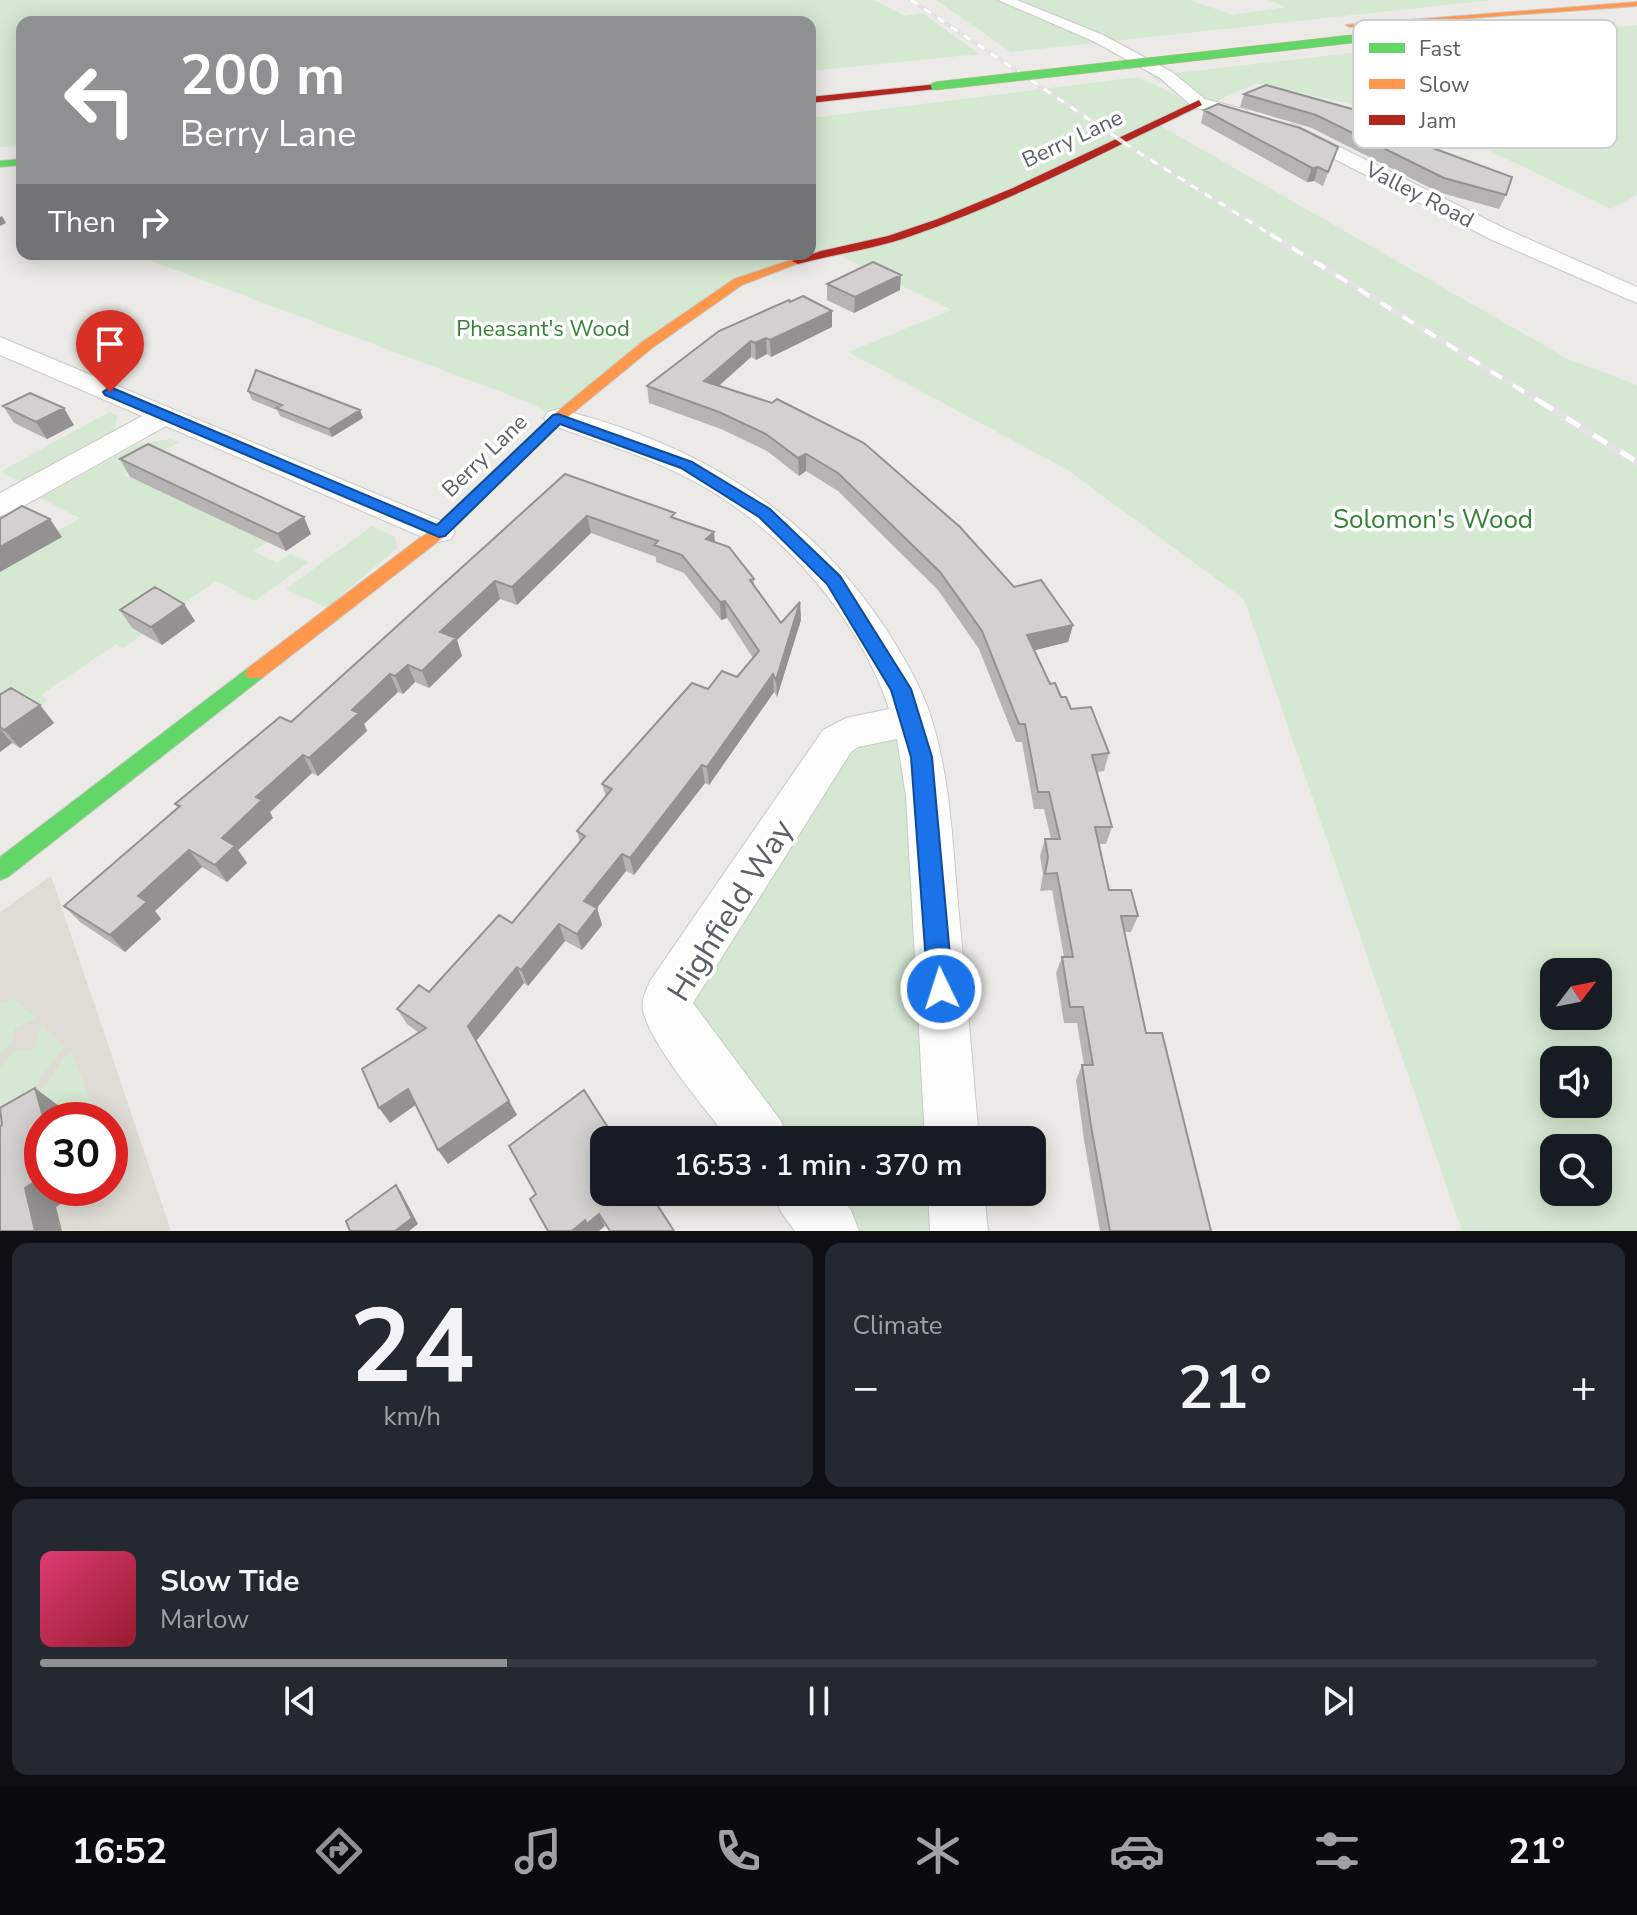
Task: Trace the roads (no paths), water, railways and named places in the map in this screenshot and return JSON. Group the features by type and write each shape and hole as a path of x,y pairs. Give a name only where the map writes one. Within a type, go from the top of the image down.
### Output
{"main road":[{"path":"1601,6 1624,0"},
{"path":"1416,20 1637,4"},
{"path":"1575,20 1637,15"},
{"path":"816,83 1353,25"},
{"path":"816,99 1353,39"},
{"name":"Berry Lane","path":"816,254 901,236 982,205 1051,176 1084,157 1199,103"},
{"name":"Berry Lane","path":"0,870 439,532 558,418 647,345 738,282 800,260"}],"street":[{"path":"1005,0 1098,38 1166,75 1199,103"},
{"name":"Valley Road","path":"1199,103 1271,123 1314,139 1512,241 1637,296"},
{"path":"0,345 439,532"},
{"path":"0,506 165,415"},
{"path":"558,418 686,465 765,513 833,580 901,689 912,720 927,796 951,1126"},
{"name":"Highfield Way","path":"752,1126 672,1019 668,998 837,741 846,734 912,720"},
{"path":"811,1206 830,1231"},
{"path":"957,1206 959,1231"}],"railway":[{"path":"911,0 1141,154 1273,236"},
{"path":"1270,234 1542,403"},
{"path":"1539,401 1637,462"}],"park label":[{"name":"Pheasant's Wood","path":"543,328"},
{"name":"Solomon's Wood","path":"1433,519"}]}
